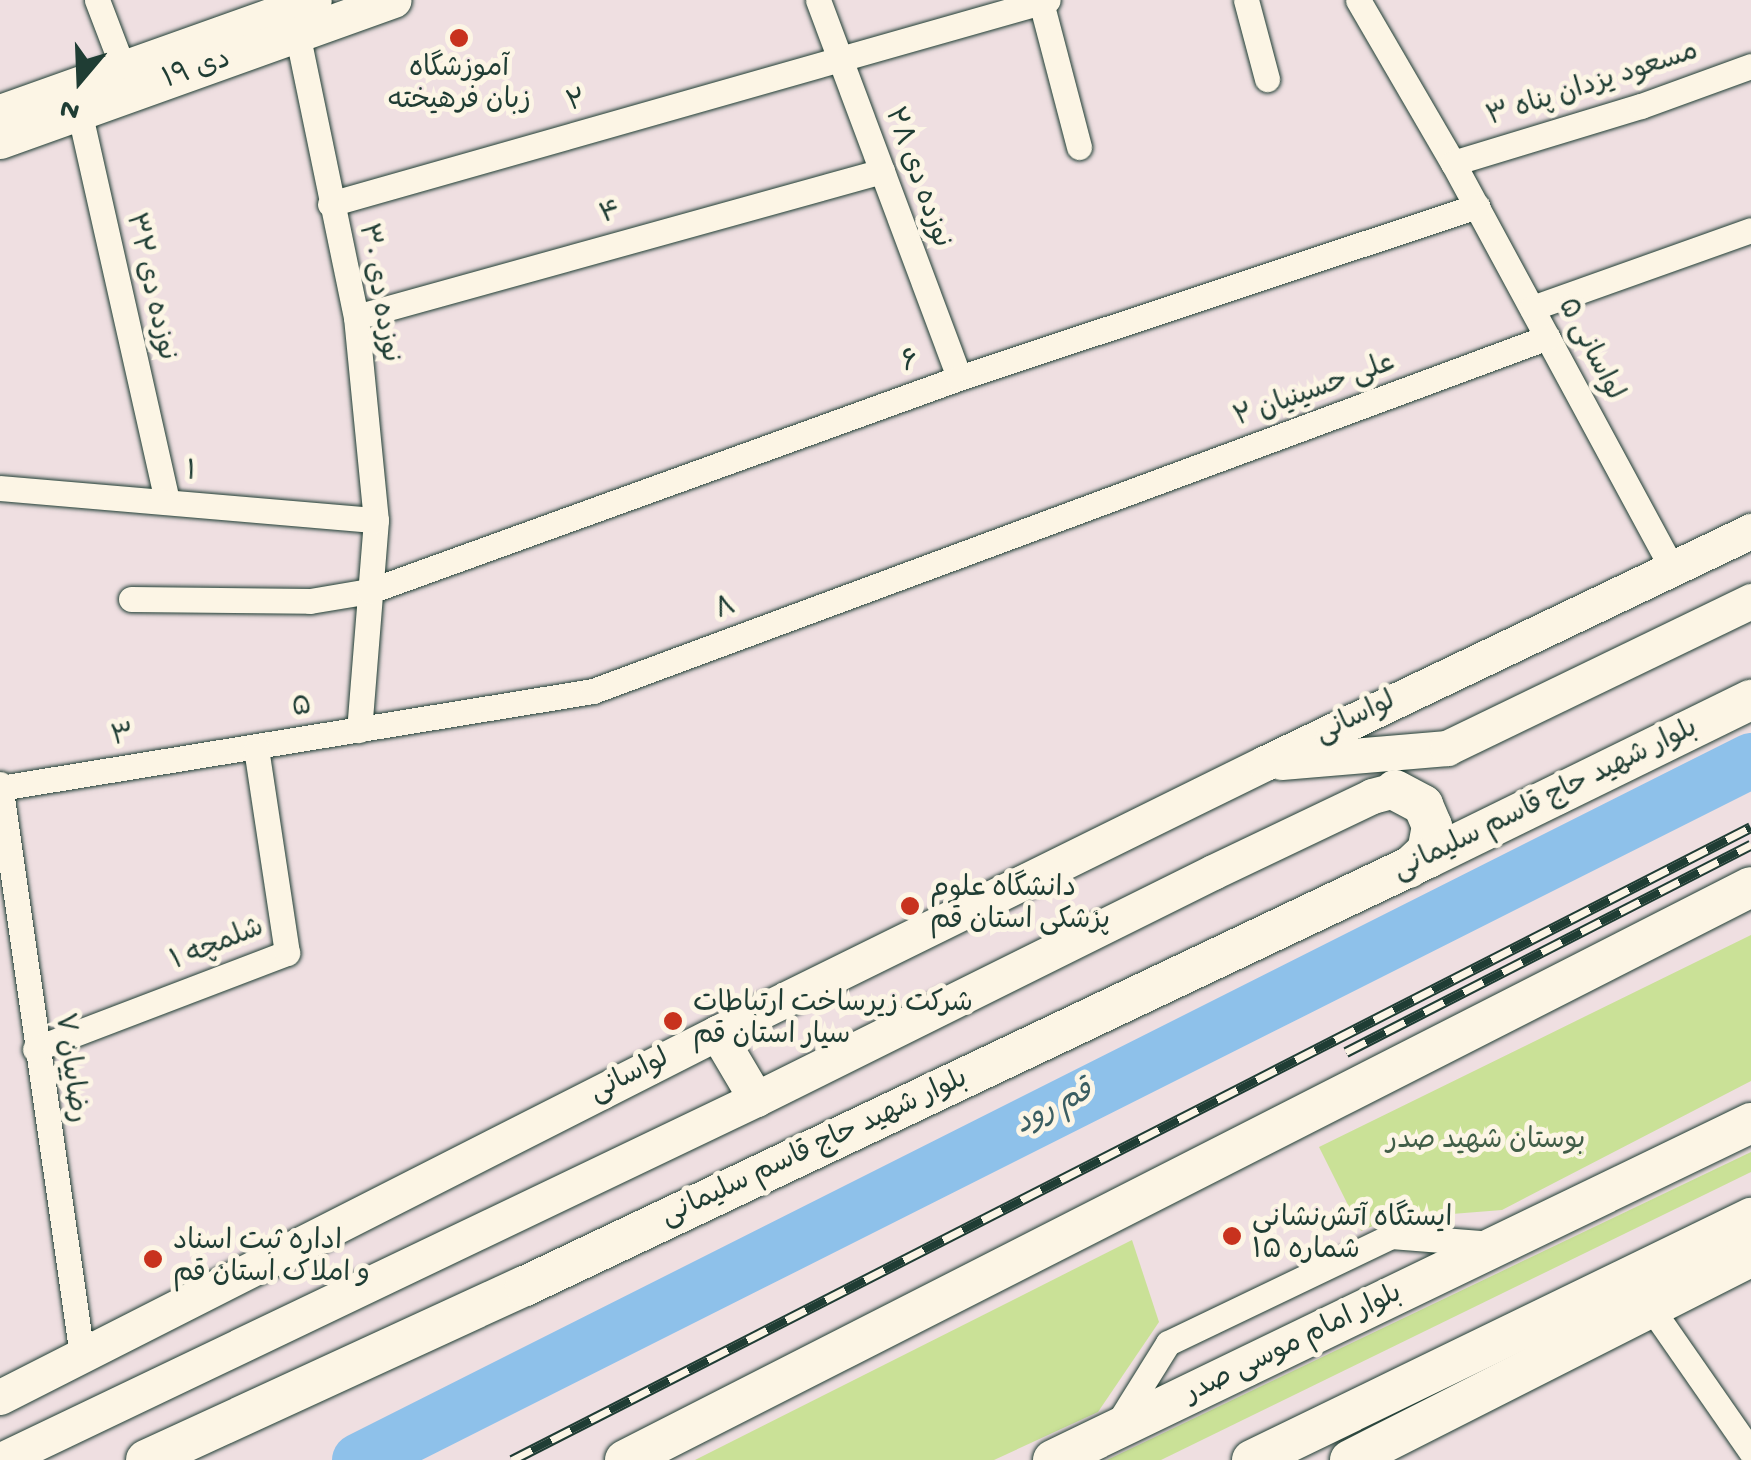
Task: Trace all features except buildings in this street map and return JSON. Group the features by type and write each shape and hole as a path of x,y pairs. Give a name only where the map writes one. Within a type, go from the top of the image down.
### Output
{"main road":[{"name":"۱۹ دی","path":"0,112 76,99 302,15 393,0"},
{"name":"۱۹ دی","path":"0,141 76,99"},
{"name":"لواسانی","path":"0,1398 717,1033 1264,763 1751,531"},
{"path":"1264,763 1447,748 1751,600"},
{"path":"1694,630 1751,620"},
{"name":"بلوار شهید حاج قاسم سلیمانی","path":"146,1460 525,1286 1408,868 1751,700"},
{"path":"1,1460 756,1099 1372,796 1394,790 1422,805 1432,826 1427,851 1408,868"},
{"path":"625,1460 1751,887"},
{"path":"717,1033 756,1099"},
{"name":"بلوار امام موسی صدر","path":"1053,1460 1751,1123"},
{"path":"1252,1460 1751,1218"},
{"path":"1350,1460 1751,1257"}],"street":[{"path":"97,0 128,81"},
{"name":"نوزده دی ۲۸","path":"818,0 959,378"},
{"path":"1246,0 1266,79"},
{"name":"لواسانی ۵","path":"1358,0 1453,162 1672,567"},
{"path":"1044,1 1079,147"},
{"name":"۲","path":"330,204 1044,1"},
{"name":"نوزده دی ۳۰","path":"302,15 330,204 356,317 376,520 359,730"},
{"name":"۳ مسعود یزدان پناه","path":"1453,162 1641,106 1751,66"},
{"name":"نوزده دی ۳۲","path":"76,99 167,502"},
{"name":"۴","path":"356,317 882,171"},
{"name":"۶","path":"370,591 959,378 1477,206"},
{"path":"1532,308 1751,230"},
{"name":"۲ علی حسینیان","path":"1103,502 1548,337"},
{"name":"۱","path":"0,488 376,520"},
{"name":"۸","path":"359,730 593,692 1103,502"},
{"path":"132,599 310,601 370,591"},
{"name":"۵","path":"256,748 359,730"},
{"name":"۳","path":"0,786 256,748"},
{"name":"۱ شلمچه","path":"36,1049 287,954 256,748"},
{"name":"۷ رضاییان","path":"0,786 82,1356"},
{"path":"1112,1432 1168,1344 1322,1269 1391,1236 1502,1244"},
{"path":"1651,1308 1751,1452"}],"green space":[{"name":"بوستان شهید صدر","path":"1751,935 1751,1081 1502,1210 1389,1219 1361,1231 1319,1147"},
{"path":"1751,1152 1751,1172 1161,1460 1107,1460"},
{"path":"1132,1240 1159,1322 1098,1412 994,1460 695,1460"}],"waterway":[{"name":"قم رود","path":"359,1460 1751,760"}],"railway":[{"path":"512,1460 1751,827"},
{"path":"1346,1052 1751,845"}],"place":[{"name":"آموزشگاه زبان فرهیخته","path":"459,38"},
{"name":"دانشگاه علوم پزشکی استان قم","path":"910,906"},
{"name":"شرکت زیرساخت ارتباطات سیار استان قم","path":"673,1021"},
{"name":"ایستگاه آتش‌نشانی شماره ۱۵","path":"1232,1236"},
{"name":"اداره ثبت اسناد و املاک استان قم","path":"153,1259"}]}
